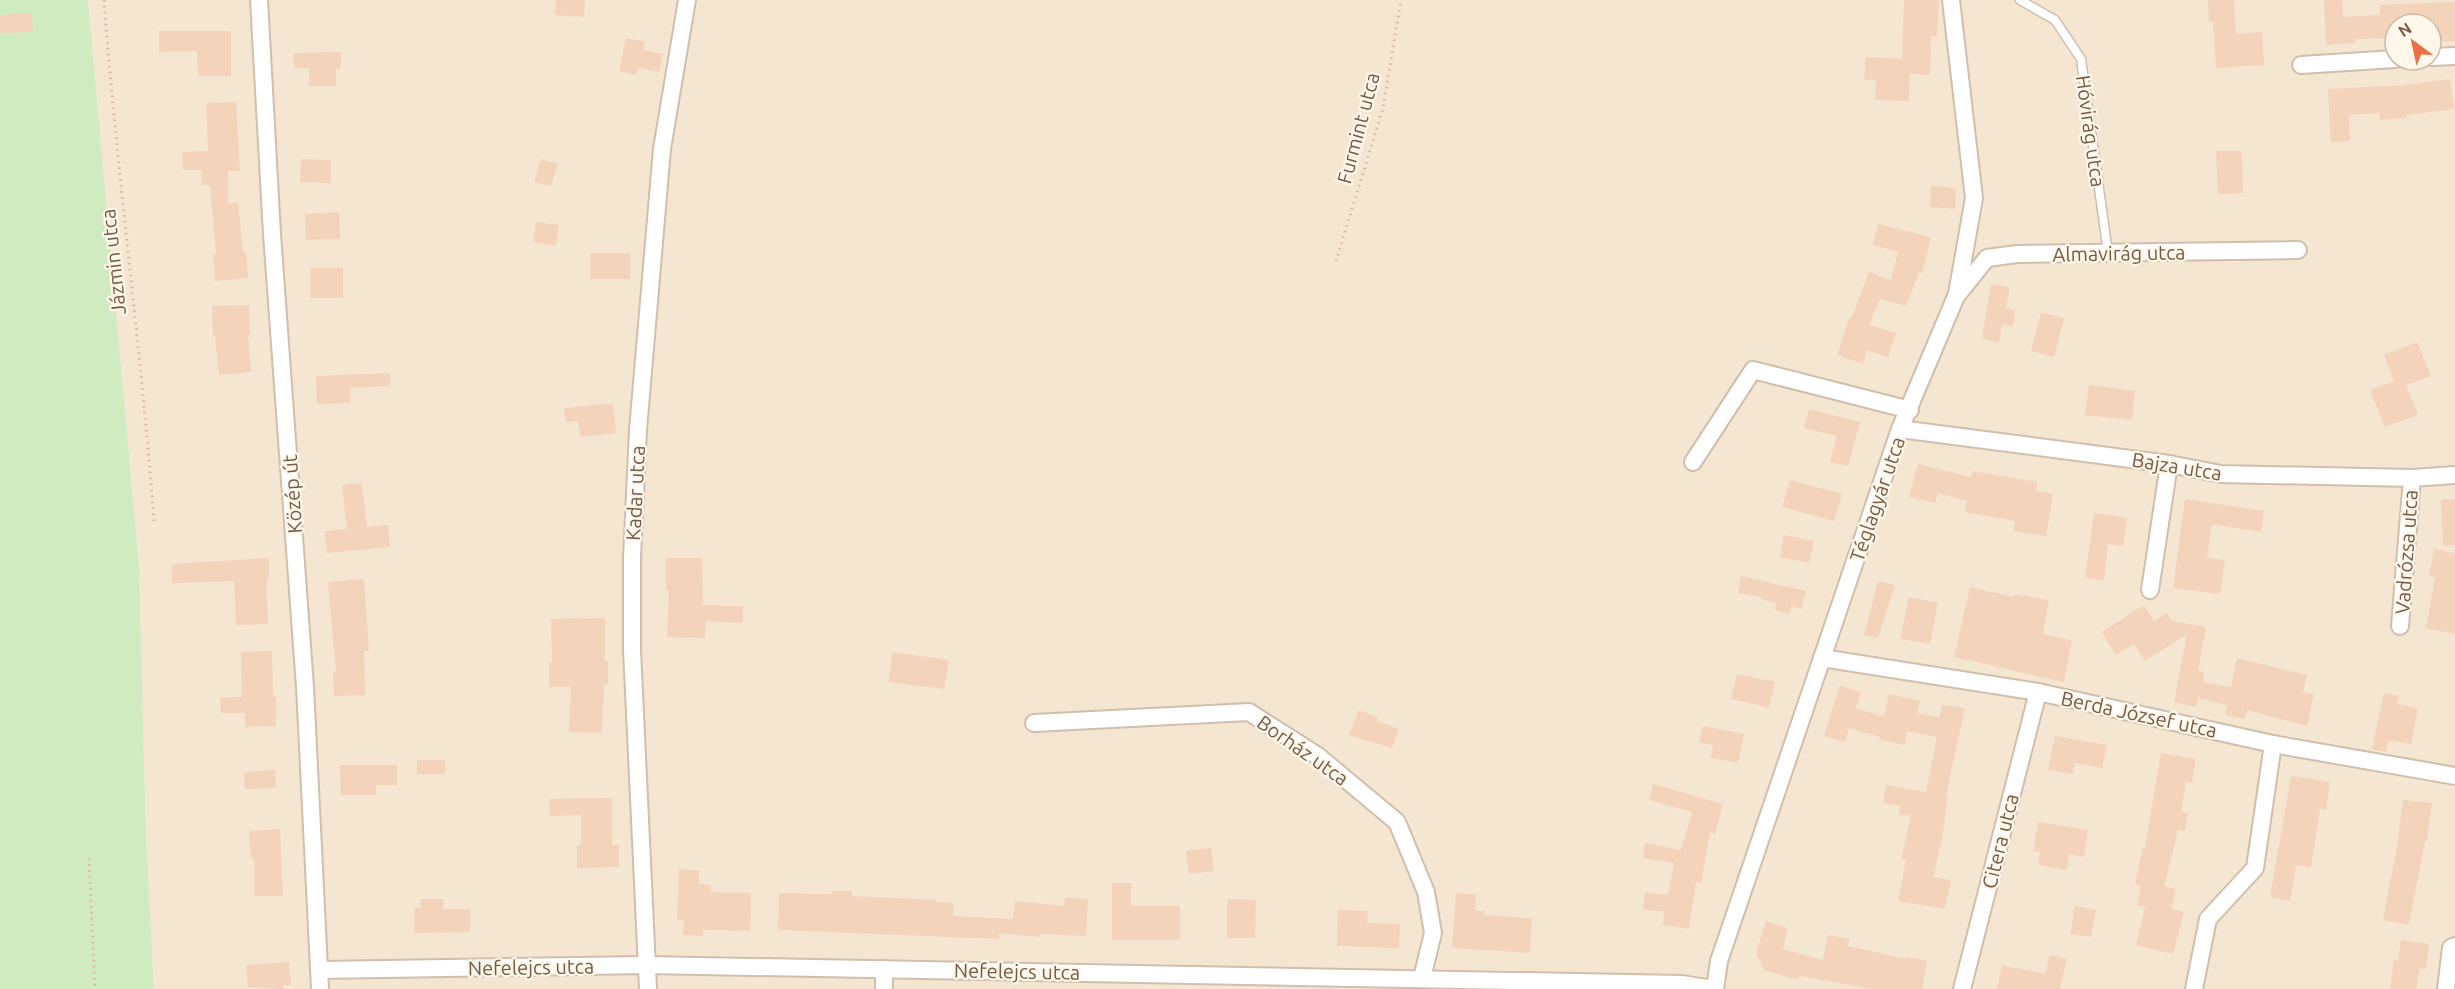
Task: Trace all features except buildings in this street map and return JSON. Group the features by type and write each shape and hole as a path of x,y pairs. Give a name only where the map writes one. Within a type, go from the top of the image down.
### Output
{"street":[{"name":"Közép út","path":"259,0 272,234 305,687 320,989"},
{"name":"Kadar utca","path":"648,989 632,650 632,558 638,430 662,149 687,0"},
{"name":"Téglagyár utca","path":"1714,989 1719,961 1900,429 1910,410 1957,294 1974,198 1951,0"},
{"path":"2301,65 2383,60"},
{"name":"Almavirág utca","path":"1957,294 1986,258 2017,254 2298,250"},
{"path":"1693,462 1753,370 1910,410"},
{"name":"Bajza utca","path":"1900,429 2169,464 2221,474 2412,478 2455,475"},
{"path":"2150,590 2169,464"},
{"name":"Vadrózsa utca","path":"2400,626 2412,478"},
{"name":"Berda József utca","path":"1822,658 2038,692 2273,744 2455,776"},
{"name":"Citera utca","path":"1962,989 2038,692"},
{"name":"Borház utca","path":"1034,723 1249,712 1318,756 1397,822 1426,892 1433,933 1422,978"},
{"path":"2194,989 2208,919 2255,868 2273,744"},
{"path":"2446,989 2451,948 2455,946"},
{"name":"Nefelejcs utca","path":"320,970 647,965 884,969 1167,981 1422,978 1462,984 1682,984 1714,989"},
{"path":"884,969 884,989"}],"lane":[{"name":"Hóvirág utca","path":"2020,0 2055,20 2081,58 2108,253"}],"path":[{"name":"Jázmin utca","path":"104,0 114,134 147,429 154,521"},
{"name":"Furmint utca","path":"1336,261 1383,108 1401,0"},
{"path":"89,858 95,989"}],"shaded area":[{"path":"88,0 2455,0 2455,989 154,989 146,833 139,565"}],"green space":[{"path":"0,0 88,0 139,565 146,833 154,989 0,989"}]}
